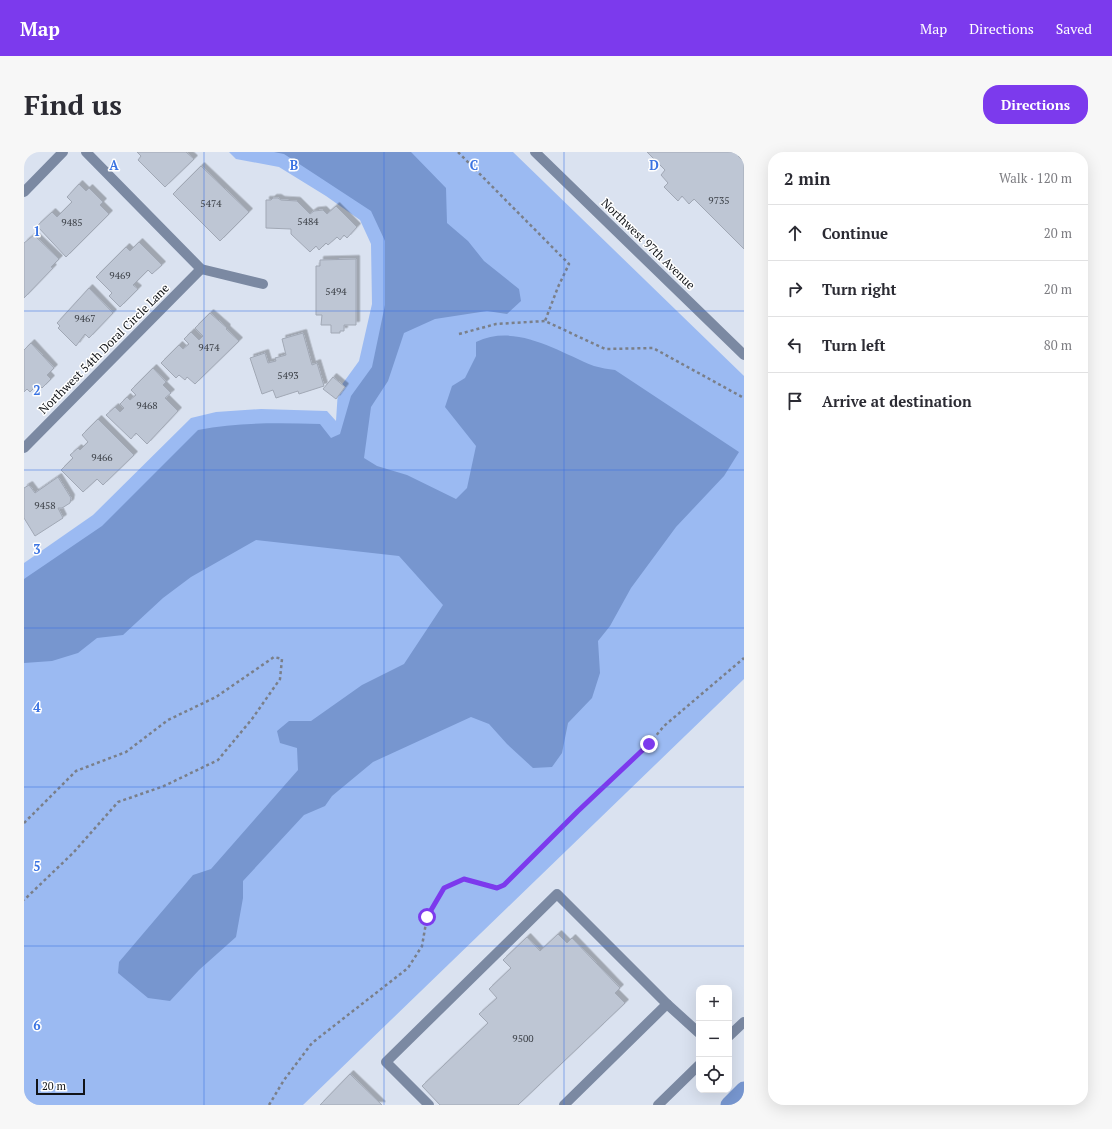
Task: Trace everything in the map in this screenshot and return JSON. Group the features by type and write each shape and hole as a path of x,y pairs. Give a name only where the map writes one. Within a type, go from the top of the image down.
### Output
{"street":[{"path":"24,192 63,152"},
{"path":"86,152 201,268 263,284"},
{"name":"Northwest 97th Avenue","path":"535,152 744,355"},
{"name":"Northwest 54th Doral Circle Lane","path":"24,448 201,268"},
{"path":"429,1105 386,1062 556,894 667,1004 696,1030"},
{"path":"564,1105 667,1004"},
{"path":"732,1033 744,1022"},
{"path":"658,1105 696,1068"}],"path":[{"path":"458,152 569,264 558,286 545,321"},
{"path":"459,334 496,324 545,321 605,349 653,348 744,398"},
{"path":"24,823 76,771 126,752 168,720 216,697 274,657 282,659 280,679 252,719 218,760 164,786 118,802 73,853 24,900"},
{"path":"268,1105 284,1080 312,1043 408,968 422,946 427,917 444,888 464,879 497,888 504,885 578,811 649,744 664,726 744,658"}],"shaded area":[{"path":"229,152 513,152 744,376 744,679 303,1105 24,1105 24,563 93,515 191,418 216,412 261,409 327,411 336,421 338,390 359,361 372,304 371,244 360,220 326,196 279,167 236,159"},
{"path":"274,152 411,152 446,188 447,223 468,241 484,261 519,289 521,301 507,314 487,311 435,319 404,333 388,381 371,407 364,458 377,466 407,475 456,499 467,488 476,446 445,407 452,386 465,378 476,356 476,342 491,337 506,336 521,337 536,341 594,366 615,370 739,452 724,476 676,527 631,588 610,626 598,641 600,673 592,698 568,723 562,753 552,767 533,768 507,744 489,724 471,717 373,762 332,796 325,806 304,815 243,881 243,898 236,937 199,970 170,1001 148,998 118,973 119,962 193,875 211,869 298,770 297,748 280,743 277,731 289,721 311,721 362,685 404,664 443,605 399,556 256,540 191,577 163,598 123,635 97,638 78,653 52,661 24,663 24,579 102,526 198,430 243,424 320,424 331,438 340,434 351,396 372,367 385,305 385,241 371,211 284,154"}],"building":[{"path":"137,152 186,152 194,159 165,187 138,160 141,156"},
{"path":"647,152 742,152 738,156 744,162 744,249 694,199 689,204 682,196 678,201 664,187 668,183 661,175 665,170"},
{"path":"201,166 249,212 220,241 173,194"},
{"path":"79,184 86,191 89,188 103,202 100,205 109,214 66,257 37,226 52,212 57,217 72,202 67,197"},
{"path":"273,198 297,201 310,214 314,211 323,210 327,214 336,206 357,227 347,238 344,235 340,240 337,237 328,245 326,243 319,250 316,246 310,252 291,234 291,229 266,228 266,200 271,200"},
{"path":"34,235 59,259 51,267 53,268 24,298 24,243"},
{"path":"139,242 162,265 152,274 148,270 133,285 138,289 120,307 109,296 112,293 96,277 126,247 130,251"},
{"path":"356,259 356,325 344,325 344,331 340,331 340,333 331,333 331,325 321,325 322,315 316,315 316,266 320,266 320,260"},
{"path":"89,288 113,313 89,338 85,334 76,346 58,328 60,326 57,323"},
{"path":"210,313 239,341 195,384 187,377 185,380 179,375 176,378 161,363 179,345 183,349 189,344 184,339 191,332 199,340 203,336 195,328"},
{"path":"303,333 312,365 317,363 324,386 299,394 298,391 276,398 273,390 262,394 250,358 265,353 268,363 276,361 275,358 286,355 282,339"},
{"path":"31,343 54,368 47,375 51,379 42,388 38,384 30,392 27,389 24,392 24,350"},
{"path":"153,368 166,382 163,385 171,393 165,398 178,411 147,444 136,433 131,439 106,415 115,407 120,412 124,408 120,404 127,397 130,400 136,395 131,390"},
{"path":"333,377 345,387 336,399 323,389"},
{"path":"98,419 134,455 103,485 97,479 83,492 61,470 73,458 70,455 78,448 80,450 88,442 82,435"},
{"path":"58,477 71,498 70,503 62,508 58,508 63,518 35,536 24,518 24,488 29,485 35,493"},
{"path":"558,934 567,943 572,938 620,988 615,993 625,1003 518,1105 440,1105 422,1086 488,1023 479,1014 497,998 489,989 511,968 503,960 527,937 540,951"},
{"path":"350,1074 382,1105 320,1105"}],"waterway":[{"path":"729,1105 744,1090"}],"route":[{"path":"427,917 444,888 464,879 497,888 504,885 578,811 649,744"}]}
